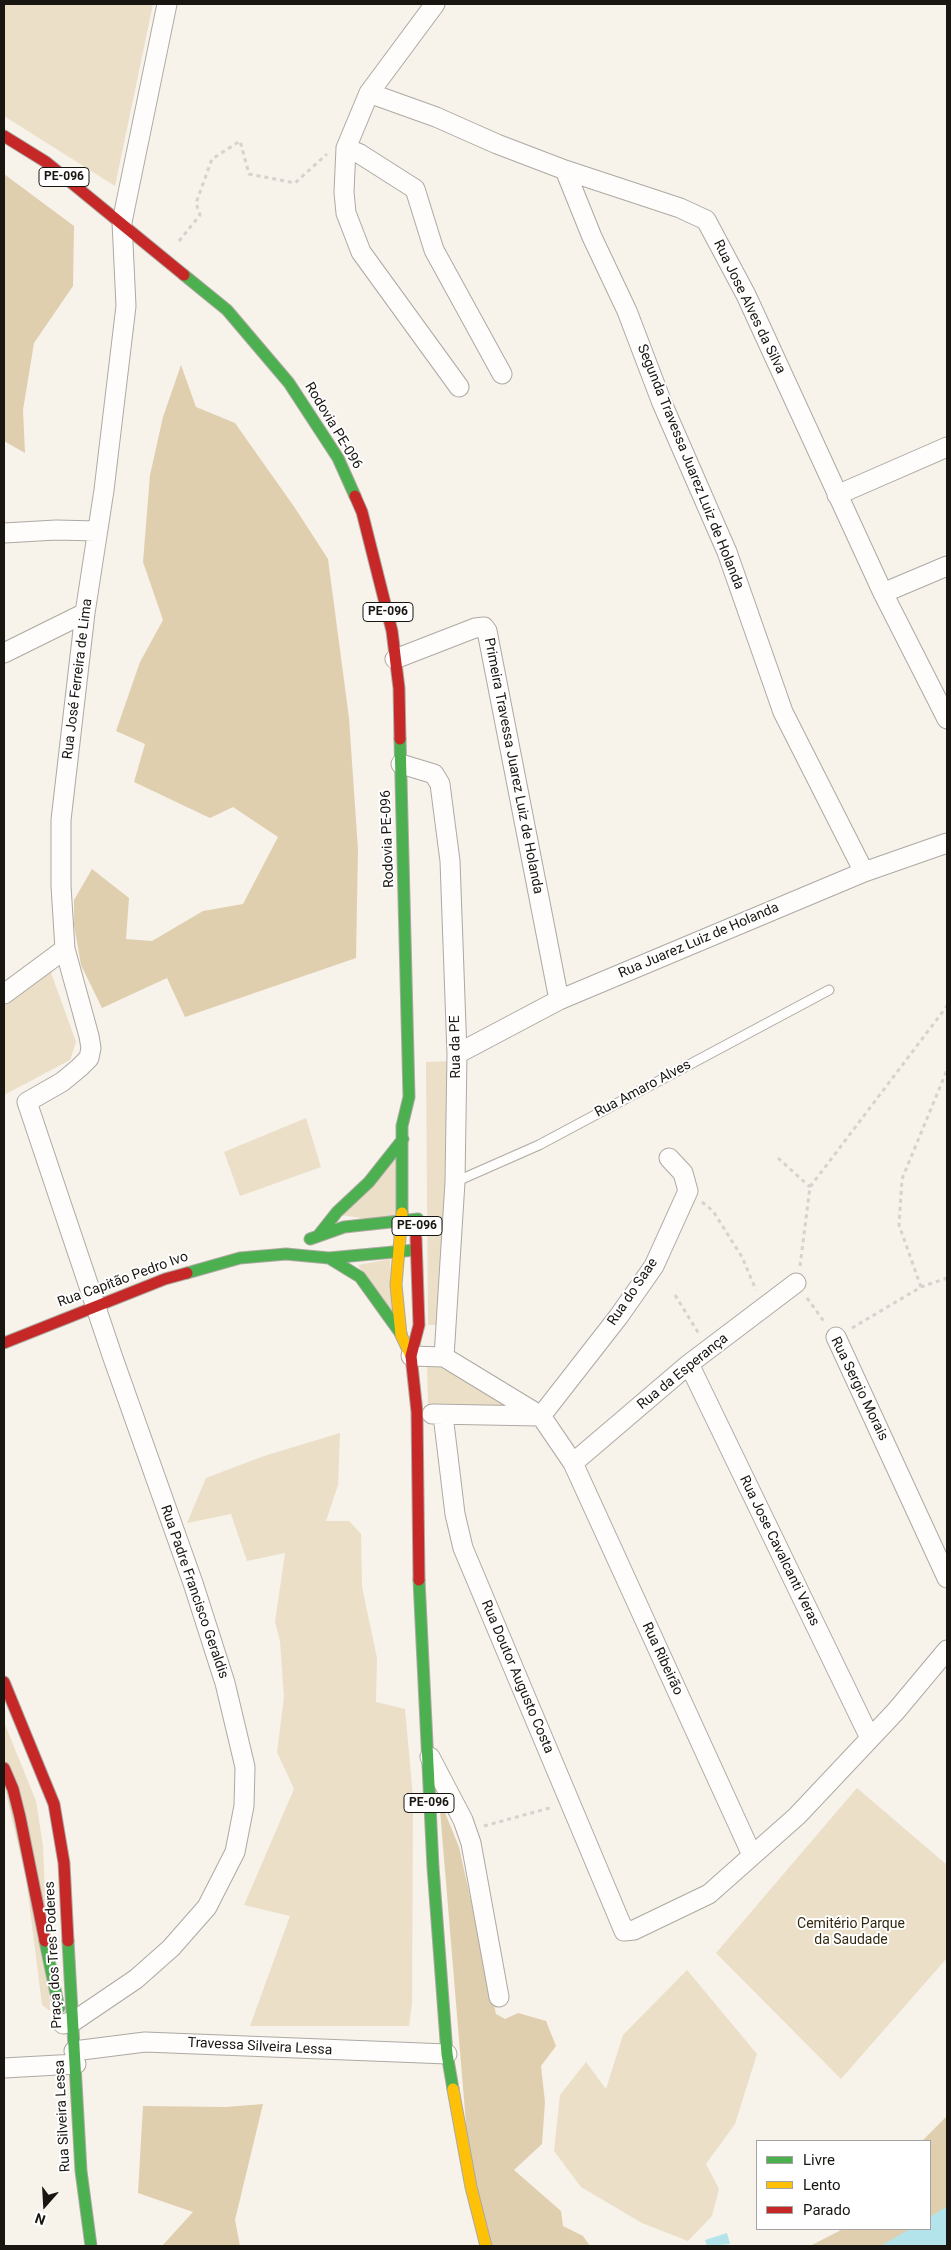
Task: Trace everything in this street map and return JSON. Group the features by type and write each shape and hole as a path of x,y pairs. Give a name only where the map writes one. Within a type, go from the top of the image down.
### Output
{"main road":[{"name":"Rodovia PE-096","path":"4,136 46,162 122,222 234,318 289,383 338,458 362,512 392,631 395,659 401,764 409,1097"},
{"name":"PE-096","path":"409,1097 418,1119"},
{"name":"PE-096","path":"409,1097 402,1126 402,1221 396,1286 401,1335 411,1356"},
{"path":"318,1236 337,1212 369,1182 403,1139"},
{"name":"Rua Capitão Pedro Ivo","path":"4,1343 96,1304 198,1269 240,1258 286,1254 330,1258 415,1250 418,1214 402,1221 350,1226 318,1236 286,1254"},
{"name":"PE-096","path":"415,1250 419,1325 411,1356 416,1412 418,1556 426,1749 447,2054 471,2187 486,2246"},
{"path":"330,1258 360,1277 401,1335"},
{"name":"Praça dos Tres Poderes","path":"4,1682 54,1804 64,1863 69,2023 74,2052"},
{"name":"Praça dos Tres Poderes","path":"4,1768 13,1788 20,1817 53,1987 69,2023"},
{"name":"Rua Silveira Lessa","path":"74,2052 81,2171 91,2246"}],"street":[{"name":"Rua José Ferreira de Lima","path":"27,1102 62,1082 89,1058 90,1036 64,949 61,886 62,820 85,613 104,490 126,306 122,222 161,27 168,4"},
{"path":"435,4 368,93 346,148 346,213 362,252 459,387"},
{"name":"Rua Jose Alves da Silva","path":"368,93 436,117 497,144 565,170 680,208 706,220 746,295 883,593 946,713"},
{"path":"346,148 360,154 415,189 434,250 502,374"},
{"name":"Segunda Travessa Juarez Luiz de Holanda","path":"565,170 592,237 627,311 662,403 727,552 783,712 864,872"},
{"path":"837,495 947,447"},
{"path":"4,533 56,530 97,531"},
{"path":"883,593 947,566"},
{"path":"4,653 85,613"},
{"name":"Primeira Travessa Juarez Luiz de Holanda","path":"395,659 474,628 484,627 487,631 559,1000"},
{"name":"Rua da PE","path":"401,764 434,774 440,784 450,861 457,1054 455,1182 444,1357"},
{"name":"Rua Juarez Luiz de Holanda","path":"457,1054 559,1000 864,872 947,843"},
{"path":"4,994 64,949"},
{"name":"Rua Padre Francisco Geraldis","path":"27,1102 113,1358 193,1583 225,1683 245,1767 244,1806 235,1852 207,1907 171,1948 144,1973 69,2023"},
{"path":"669,1158 683,1173 688,1191"},
{"name":"Rua do Saae","path":"541,1416 614,1323 654,1266 688,1191"},
{"name":"Rua da Esperança","path":"573,1463 689,1364 796,1283"},
{"name":"Rua Sergio Morais","path":"836,1337 947,1578"},
{"path":"411,1356 444,1357 541,1416"},
{"name":"Rua Jose Cavalcanti Veras","path":"689,1364 870,1738"},
{"path":"416,1412 443,1415 541,1416"},
{"name":"Rua Doutor Augusto Costa","path":"443,1415 455,1514 463,1548 568,1803 624,1931 634,1930 708,1894 752,1855"},
{"name":"Rua Ribeirão","path":"541,1416 573,1463 752,1855"},
{"path":"752,1855 797,1816 896,1711 947,1650"},
{"path":"426,1749 449,1790 471,1843 500,1997"},
{"name":"Travessa Silveira Lessa","path":"4,2068 74,2052 145,2042 447,2054"}],"lane":[{"name":"Rua Amaro Alves","path":"455,1182 539,1145 828,990"}],"path":[{"path":"166,258 200,215 196,203 212,159 240,141 249,174 295,183 332,150 346,148"},
{"path":"796,1283 801,1260 810,1187 947,1006"},
{"path":"921,1287 899,1225 902,1179 947,1070"},
{"path":"778,1158 810,1187"},
{"path":"688,1191 713,1211 742,1257 764,1309"},
{"path":"836,1337 921,1287 947,1278"},
{"name":"Rua Sergio Morais","path":"796,1283 836,1337"},
{"path":"675,1295 708,1349"},
{"path":"467,1830 568,1803"}],"green space":[{"path":"4,4 153,4 115,186 4,116"},
{"path":"50,970 76,1042 70,1060 4,1095 4,991"},
{"path":"449,1061 444,1325 428,1325 426,1062"},
{"path":"306,1118 321,1167 240,1196 224,1152"},
{"path":"399,1153 399,1224 341,1215"},
{"path":"390,1259 393,1315 358,1265"},
{"path":"427,1361 445,1363 503,1401 505,1407 428,1407"},
{"path":"340,1433 338,1485 326,1521 349,1521 361,1534 362,1587 377,1658 376,1702 405,1709 413,1797 412,2003 409,2026 250,2026 290,1916 244,1905 294,1789 277,1752 284,1697 280,1641 275,1622 285,1553 247,1561 231,1514 187,1523 206,1478 264,1456"},
{"path":"4,1722 36,1801 43,1846 50,2011 42,2005 26,1878 4,1785"},
{"name":"Cemitério Parque da Saudade","path":"857,1788 947,1865 947,1958 841,2079 716,1953"},
{"path":"687,1970 757,2054 735,2124 706,2164 719,2189 712,2216 688,2241 642,2223 581,2187 554,2151 560,2095 586,2062 606,2089 623,2035"}],"shaded area":[{"path":"4,174 74,226 73,286 34,343 23,410 25,453 4,441"},
{"path":"181,365 196,407 235,423 295,508 328,559 349,718 358,850 356,958 185,1017 167,978 102,1008 81,965 74,925 74,900 92,869 129,898 126,939 152,941 203,911 243,904 278,837 233,807 210,818 134,782 145,744 116,731 140,662 163,620 143,562 150,475 163,417"},
{"path":"439,1798 459,1847 496,2014 505,2019 518,2013 546,2021 556,2046 541,2066 545,2102 542,2144 514,2170 561,2211 563,2226 583,2236 590,2246 485,2246 473,2208"},
{"path":"263,2104 235,2220 240,2246 162,2246 193,2212 138,2193 143,2106 226,2107"},
{"path":"947,2116 947,2246 810,2246 841,2230 931,2230 931,2140 923,2140"}],"water":[{"path":"946,2207 947,2246 882,2245 908,2230 931,2230 931,2216"},
{"path":"727,2233 730,2244 707,2246 705,2240"}],"traffic: fast":[{"path":"184,275 227,310 289,383 338,458 355,496"},
{"path":"400,739 409,1097 402,1126 402,1213"},
{"path":"318,1236 337,1212 369,1182 403,1139"},
{"path":"310,1239 344,1227 418,1219"},
{"path":"187,1273 240,1258 286,1254 329,1258 415,1250"},
{"path":"329,1258 360,1277 401,1334"},
{"path":"419,1580 433,1867 447,2054 453,2089"},
{"path":"45,1941 59,2008"},
{"path":"68,1941 81,2171 91,2246"}],"traffic: slow":[{"path":"402,1213 396,1285 401,1335 411,1356"},
{"path":"453,2089 471,2187 486,2246"}],"traffic: jam":[{"path":"4,136 46,162 184,275"},
{"path":"355,496 362,512 392,631 399,688 400,739"},
{"path":"416,1238 419,1325 411,1356 417,1412 419,1580"},
{"path":"4,1343 165,1279 187,1273"},
{"path":"4,1682 54,1804 64,1863 68,1941"},
{"path":"4,1768 13,1789 20,1817 45,1941"}]}
